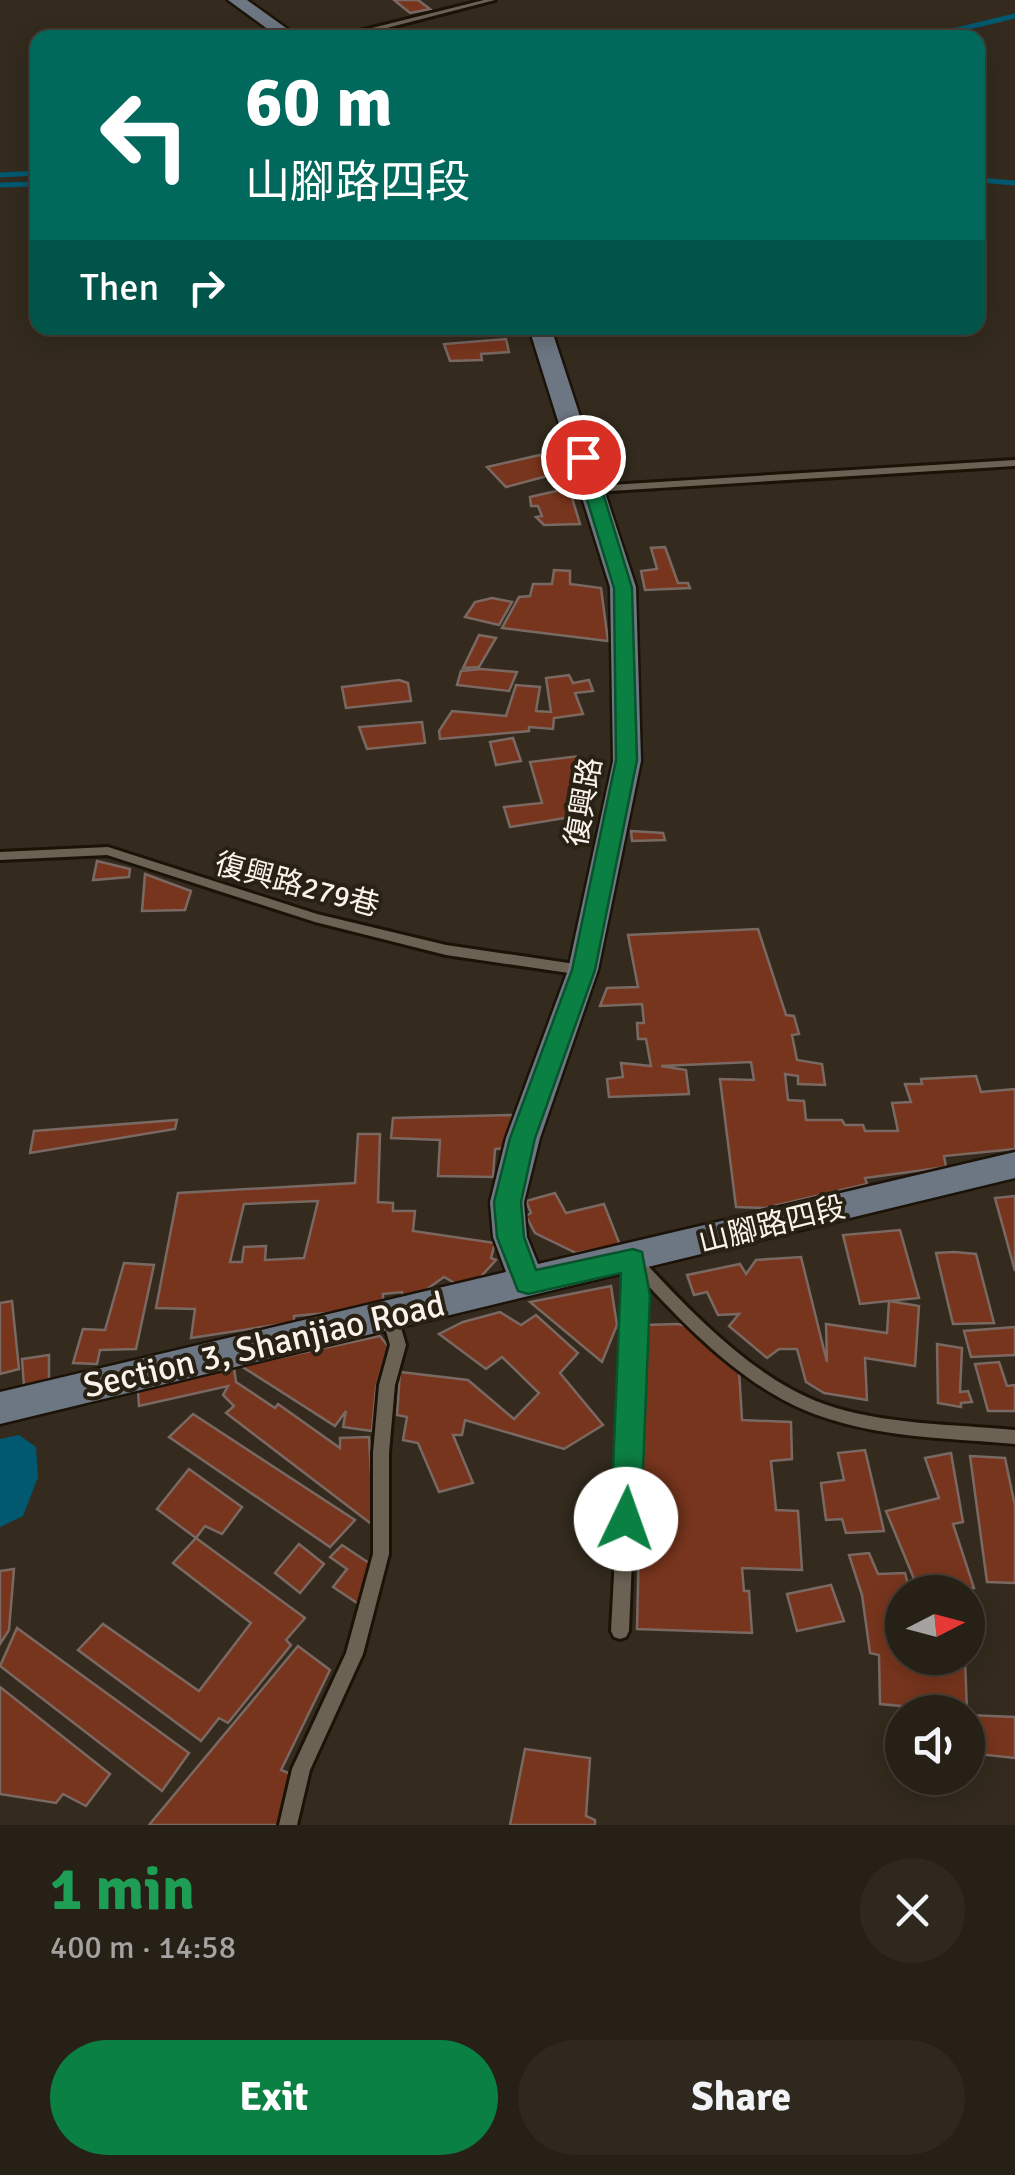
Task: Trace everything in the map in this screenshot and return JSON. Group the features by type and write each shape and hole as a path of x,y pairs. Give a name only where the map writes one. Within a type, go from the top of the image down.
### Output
{"street":[{"path":"236,0 280,30"},
{"name":"復興路","path":"528,1283 510,1237 508,1202 523,1138 584,970 627,760 623,588 542,335"},
{"name":"山腳路四段","path":"528,1283 1015,1165"},
{"name":"Section 3, Shanjiao Road","path":"0,1408 528,1283"}],"lane":[{"path":"372,30 492,0"},
{"path":"594,490 1015,463"},
{"name":"復興路279巷","path":"0,856 108,852 315,918 446,950 584,970"},
{"path":"633,1260 742,1364 798,1401 866,1420 1015,1437"},
{"path":"620,1631 636,1295 633,1260"},
{"path":"288,1825 301,1769 354,1654 382,1554 382,1436 387,1385 398,1345 389,1314"}],"water":[{"path":"19,1435 36,1447 38,1477 23,1516 0,1527 0,1439"}],"building":[{"path":"394,0 418,0 430,9 410,13"},
{"path":"506,339 509,352 481,354 482,360 450,361 444,344"},
{"path":"540,455 550,466 545,468 551,475 506,487 487,467"},
{"path":"569,488 580,524 544,525 536,517 542,516 538,506 531,506 530,497"},
{"path":"665,547 678,583 688,583 690,588 645,590 641,571 657,569 651,548"},
{"path":"554,570 570,571 570,584 601,588 608,641 502,628 519,597 530,596 533,584 552,584"},
{"path":"492,598 512,602 499,625 465,617 475,602"},
{"path":"479,635 496,638 479,667 463,668"},
{"path":"461,671 517,672 509,691 457,685"},
{"path":"569,675 573,683 589,680 593,691 575,693 583,714 554,718 553,729 529,727 529,731 440,739 439,731 452,711 506,716 516,685 540,687 536,711 551,712 546,678"},
{"path":"399,680 408,683 411,701 346,708 342,687"},
{"path":"422,722 425,743 367,749 359,727"},
{"path":"513,738 521,761 496,765 490,742"},
{"path":"579,756 583,765 591,764 595,771 583,773 591,798 576,801 577,816 510,827 504,807 542,803 530,762"},
{"path":"631,831 663,833 665,840 632,841"},
{"path":"97,861 130,869 129,877 93,880"},
{"path":"145,874 191,891 185,910 142,911"},
{"path":"758,929 786,1015 794,1016 799,1034 792,1035 797,1060 822,1064 825,1085 798,1084 798,1076 785,1074 788,1100 804,1101 806,1120 842,1120 845,1125 863,1125 865,1131 898,1131 892,1103 911,1102 905,1084 922,1084 921,1079 976,1076 981,1092 1015,1089 1015,1149 944,1156 946,1167 865,1178 867,1184 765,1208 736,1207 720,1079 754,1080 751,1062 661,1066 686,1070 689,1094 609,1097 607,1079 623,1077 621,1063 651,1066 646,1039 638,1039 637,1023 644,1023 642,1004 600,1006 607,988 638,987 628,935"},
{"path":"512,1115 509,1148 495,1149 493,1177 438,1176 440,1140 391,1138 393,1118"},
{"path":"177,1120 175,1129 30,1153 34,1131"},
{"path":"358,1134 380,1134 378,1202 393,1203 393,1211 415,1211 413,1231 495,1243 491,1258 496,1260 475,1283 460,1286 444,1277 420,1294 403,1298 402,1292 383,1294 383,1302 349,1311 294,1316 294,1322 191,1338 195,1309 156,1308 178,1193 355,1183","holes":["318,1201 304,1258 265,1260 266,1246 244,1247 242,1262 230,1262 244,1204"]},
{"path":"555,1193 566,1213 604,1204 620,1245 576,1253 535,1233 526,1216 531,1213 526,1201"},
{"path":"1015,1196 1015,1271 995,1198"},
{"path":"900,1230 919,1298 860,1304 843,1235"},
{"path":"936,1253 976,1254 994,1323 953,1324"},
{"path":"801,1257 827,1362 826,1324 887,1333 889,1301 919,1306 915,1366 865,1358 867,1400 824,1393 806,1382 797,1349 779,1349 767,1358 729,1326 739,1314 718,1315 707,1292 694,1295 687,1275 740,1264 746,1274 756,1260"},
{"path":"124,1263 154,1265 136,1349 100,1350 97,1364 73,1363 83,1329 105,1330"},
{"path":"611,1286 617,1325 602,1362 530,1302"},
{"path":"12,1301 19,1369 0,1374 0,1303"},
{"path":"500,1312 521,1325 536,1315 578,1353 560,1373 603,1425 564,1449 465,1420 462,1435 453,1435 473,1483 439,1492 418,1443 403,1440 407,1417 397,1415 400,1372 468,1380 514,1419 539,1393 502,1357 486,1369 439,1334 463,1322"},
{"path":"644,1325 688,1326 739,1370 742,1420 791,1422 792,1459 771,1461 776,1510 798,1511 802,1570 742,1568 744,1591 749,1591 752,1633 637,1629"},
{"path":"1015,1327 1015,1355 971,1357 964,1331"},
{"path":"380,1336 388,1346 376,1388 372,1431 343,1427 346,1411 335,1426 241,1366"},
{"path":"937,1344 962,1348 960,1392 968,1391 972,1402 961,1403 961,1407 938,1403"},
{"path":"49,1355 49,1380 24,1386 22,1359"},
{"path":"999,1362 1007,1386 1015,1385 1015,1411 988,1411 975,1364"},
{"path":"234,1368 236,1382 275,1408 278,1404 340,1448 340,1438 369,1437 374,1526 226,1413 234,1406 223,1395 228,1386 139,1406 138,1391"},
{"path":"193,1414 355,1520 330,1547 169,1437"},
{"path":"865,1450 884,1531 846,1533 842,1519 826,1520 821,1483 844,1480 838,1453"},
{"path":"951,1453 963,1522 953,1524 970,1575 912,1575 886,1511 939,1498 925,1458"},
{"path":"970,1456 1005,1458 1015,1506 1015,1583 987,1582"},
{"path":"189,1469 242,1507 222,1534 205,1526 196,1538 157,1509"},
{"path":"196,1538 305,1618 286,1640 291,1645 228,1723 219,1718 201,1741 78,1650 103,1624 199,1691 251,1623 173,1563"},
{"path":"299,1544 324,1564 300,1593 275,1573"},
{"path":"342,1545 369,1563 360,1605 333,1587 347,1569 330,1557"},
{"path":"869,1553 878,1574 905,1573 885,1575 885,1675 966,1675 966,1695 885,1695 885,1704 880,1704 879,1655 870,1653 862,1595 849,1555"},
{"path":"14,1569 9,1630 0,1644 0,1571"},
{"path":"831,1585 844,1621 797,1631 787,1594"},
{"path":"17,1628 189,1753 162,1791 0,1666"},
{"path":"298,1646 330,1670 281,1770 291,1774 278,1825 149,1825"},
{"path":"0,1687 110,1774 86,1806 63,1794 56,1803 0,1794"},
{"path":"985,1716 1015,1717 1015,1758 985,1755"},
{"path":"525,1749 590,1758 586,1816 595,1820 595,1825 510,1825"}],"waterway":[{"path":"956,30 1015,16"},
{"path":"0,175 30,173"},
{"path":"985,181 1015,183"},
{"path":"0,185 30,184"}],"route":[{"path":"583,457 623,588 627,760 584,970 523,1138 508,1202 510,1237 528,1283 633,1260 636,1295 626,1519"}]}
